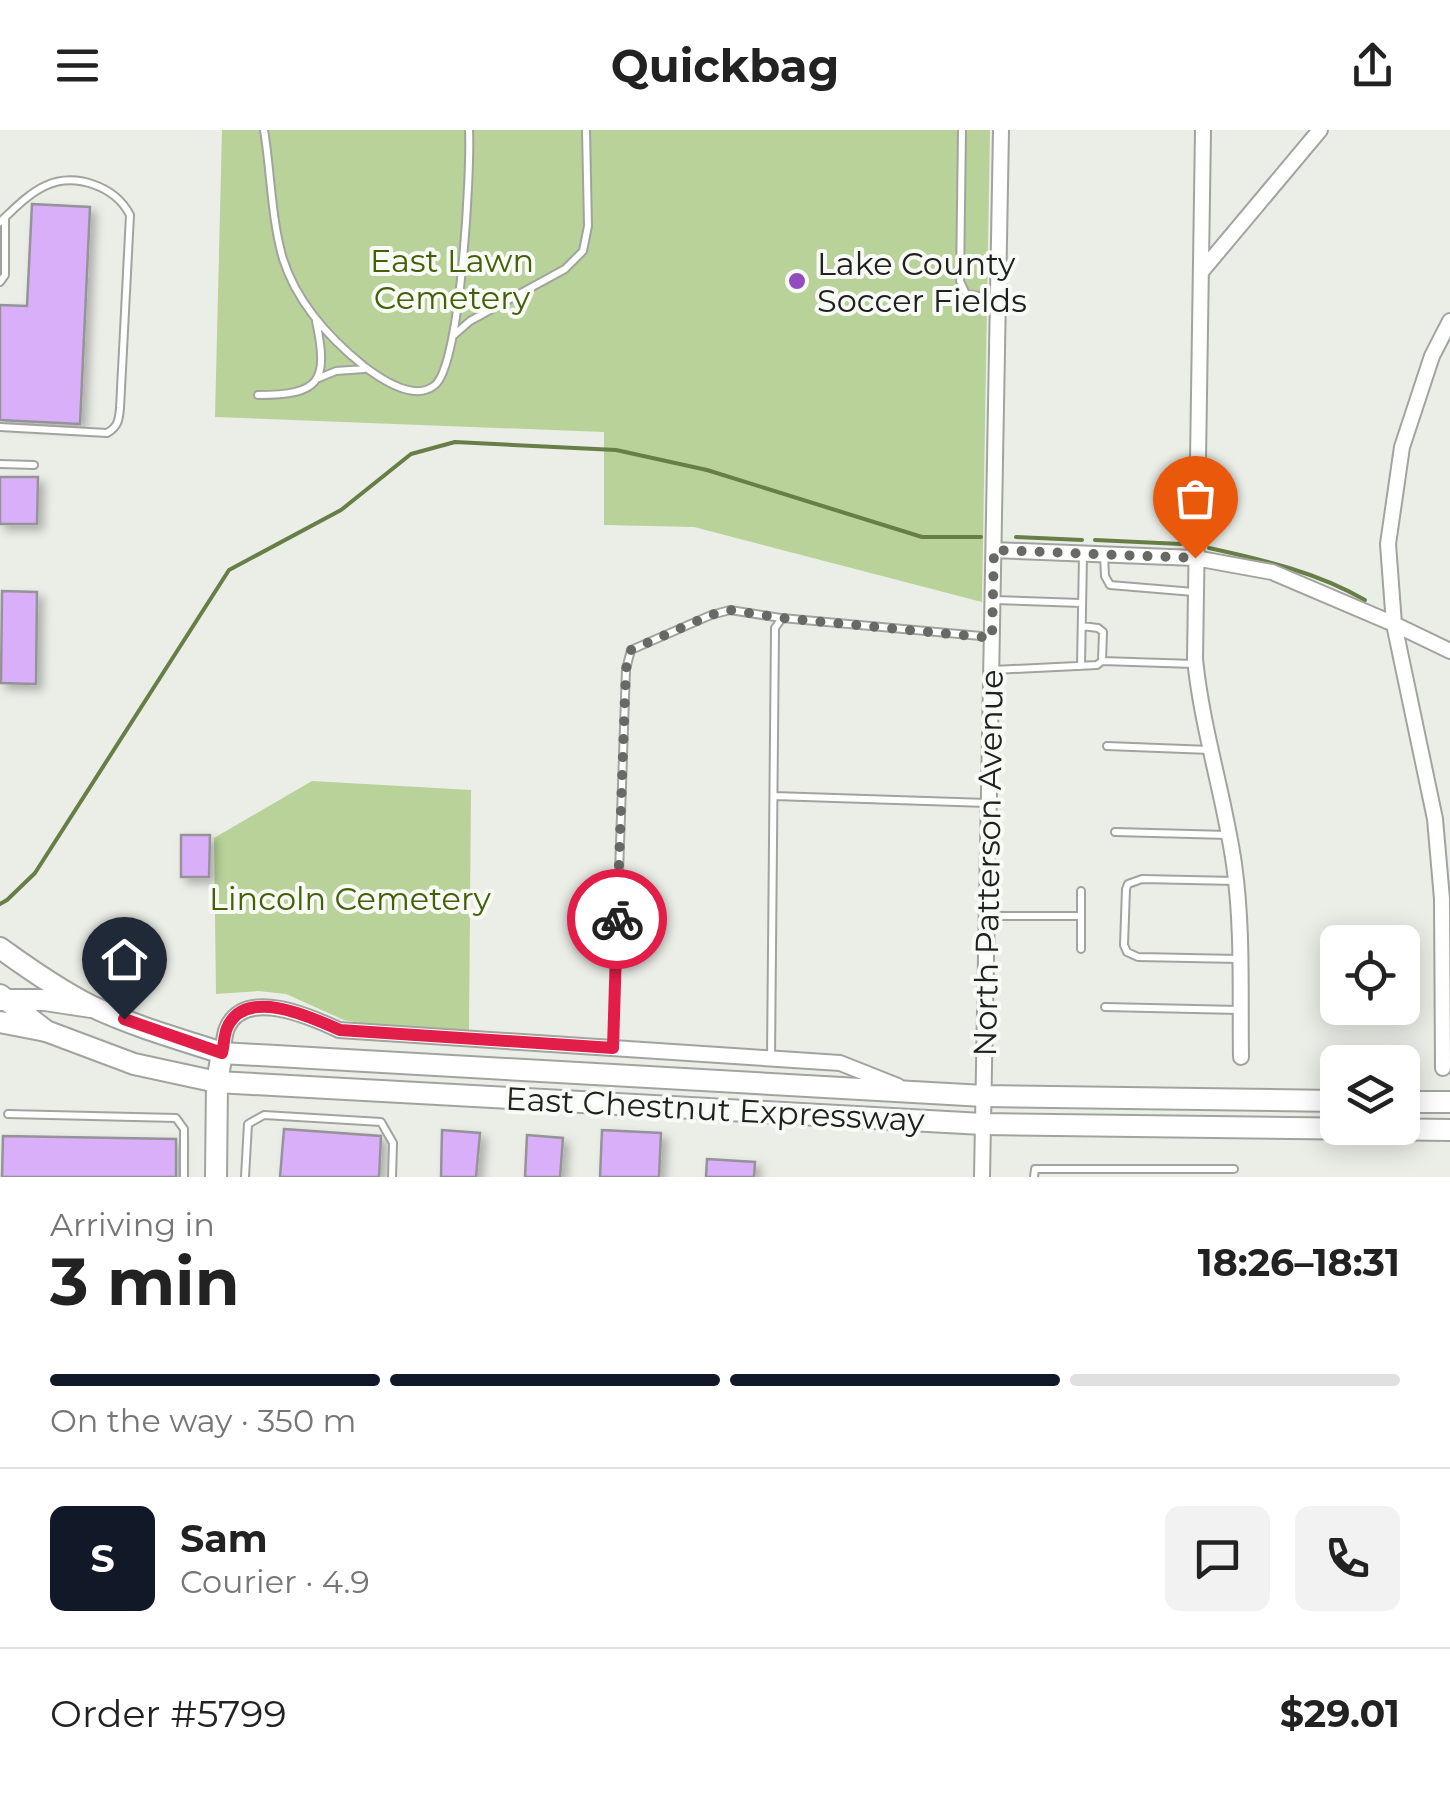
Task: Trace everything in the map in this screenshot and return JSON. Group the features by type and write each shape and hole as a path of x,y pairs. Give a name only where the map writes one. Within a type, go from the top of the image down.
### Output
{"main road":[{"name":"East Chestnut Expressway","path":"0,948 41,978 93,1007 222,1053 984,1096 1320,1101"},
{"name":"East Chestnut Expressway","path":"2,998 46,1031 134,1064 218,1082 983,1124 1450,1130"},
{"path":"2,998 93,1007"},
{"path":"0,1022 46,1031"},
{"path":"216,1177 222,1053"},
{"path":"1420,1102 1450,1102"}],"street":[{"name":"North Patterson Avenue","path":"982,1177 1000,130"},
{"path":"1203,130 1196,664 1198,693 1236,881 1241,1057"},
{"path":"1201,272 1320,130"},
{"path":"1443,1068 1442,899 1435,820 1394,624 1388,544 1402,447 1432,356 1450,322"},
{"path":"994,550 1195,558 1272,572 1450,652"},
{"path":"222,1053 228,1026 245,1010 268,1007 303,1014 340,1030 840,1064 913,1091"}],"lane":[{"path":"265,132 278,238 296,288 316,319 343,349 368,370 413,391 437,384 452,348 468,195 469,130"},
{"path":"454,335 470,321 565,268 583,251 588,226 586,130"},
{"path":"962,130 960,281 966,294 998,300"},
{"path":"0,282 5,275 2,220 47,184 69,180 97,185 124,204 130,215 120,420 115,429 106,433 0,427"},
{"path":"258,395 298,393 317,378 321,352 316,319"},
{"path":"317,378 336,371 368,370"},
{"path":"0,464 34,464"},
{"path":"1081,666 1083,554"},
{"path":"1104,555 1105,576 1110,585 1195,592"},
{"path":"993,600 1082,603"},
{"path":"613,1048 626,669 631,650 730,610 992,638"},
{"path":"772,1059 775,628 782,618"},
{"path":"1082,626 1103,632 1102,661"},
{"path":"992,670 1097,665 1102,661 1196,664"},
{"path":"1107,746 1210,750"},
{"path":"774,796 989,803"},
{"path":"1116,832 1229,835"},
{"path":"1236,881 1142,879 1128,884 1124,946 1138,957 1240,959"},
{"path":"1080,949 1081,891"},
{"path":"987,916 1081,916"},
{"path":"1105,1007 1240,1010"},
{"path":"8,1114 176,1118 184,1128 184,1177"},
{"path":"246,1177 248,1124 264,1115 381,1122 393,1144 392,1177"},
{"path":"1034,1177 1035,1168 1234,1170"}],"green space":[{"name":"East Lawn Cemetery","path":"222,130 990,130 982,602 694,527 604,525 604,432 215,417"},
{"name":"Lincoln Cemetery","path":"312,781 471,790 469,1031 344,1020 286,994 216,994 214,838"}],"building":[{"path":"32,204 90,207 80,424 0,420 0,305 27,306"},
{"path":"0,477 38,477 37,524 0,524"},
{"path":"2,591 37,592 36,684 1,683"},
{"path":"181,835 210,835 209,877 181,877"},
{"path":"284,1129 381,1136 379,1177 280,1177"},
{"path":"442,1130 480,1133 476,1177 441,1177"},
{"path":"602,1130 661,1133 659,1177 600,1177"},
{"path":"527,1135 563,1138 560,1177 525,1177"},
{"path":"3,1136 176,1139 176,1177 2,1177"},
{"path":"707,1159 755,1162 754,1177 706,1177"}],"waterway":[{"path":"0,904 35,873 229,570 341,510 411,454 455,442 616,450 707,470 922,537 981,537"},
{"path":"1016,537 1082,540"},
{"path":"1095,540 1181,544"},
{"path":"1209,548 1309,574 1365,600"}],"way so far":[{"path":"617,919 626,669 631,650 730,610 992,638 994,550 1195,558"}],"place":[{"name":"Lake County Soccer Fields","path":"797,281"}],"route":[{"path":"124,1019 222,1053 228,1026 245,1010 268,1007 303,1014 340,1030 613,1048 617,919"}]}
